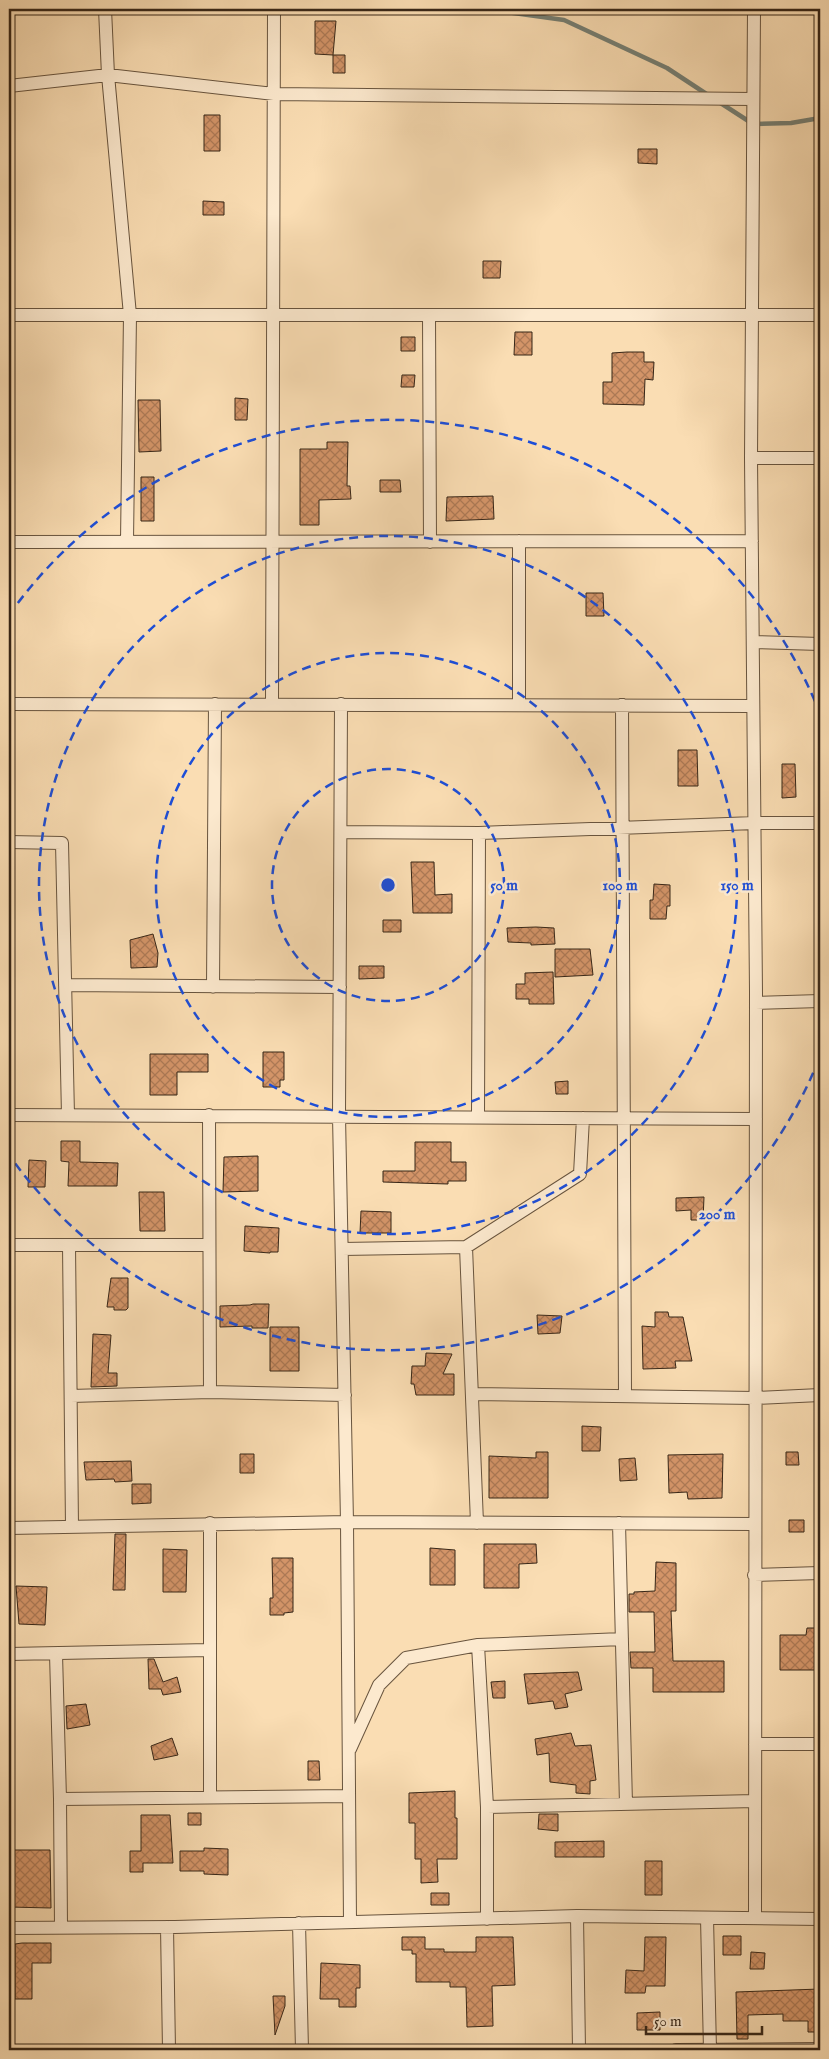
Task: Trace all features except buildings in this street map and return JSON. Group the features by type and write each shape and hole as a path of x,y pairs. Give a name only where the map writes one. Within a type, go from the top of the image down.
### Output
{"street":[{"path":"105,9 108,75 130,315 127,541"},
{"path":"272,704 274,9"},
{"path":"754,9 751,458 756,1002 755,1918"},
{"path":"9,86 108,75 274,94 753,99"},
{"path":"9,316 820,314"},
{"path":"429,315 430,542"},
{"path":"751,458 820,458"},
{"path":"9,542 752,540"},
{"path":"519,541 519,705"},
{"path":"752,642 820,644"},
{"path":"9,704 753,706"},
{"path":"213,987 215,704"},
{"path":"342,704 339,1116 347,1522 350,1922"},
{"path":"622,705 622,1118 625,1396"},
{"path":"342,832 479,833 755,823 820,823"},
{"path":"478,1117 479,833"},
{"path":"9,842 62,843 68,1115"},
{"path":"65,986 340,988"},
{"path":"756,1002 820,1002"},
{"path":"9,1115 756,1119"},
{"path":"208,1115 210,1392"},
{"path":"342,1249 466,1247 580,1174 583,1118"},
{"path":"9,1245 209,1245"},
{"path":"69,1245 72,1526"},
{"path":"466,1247 477,1523"},
{"path":"70,1396 210,1392 344,1395"},
{"path":"472,1394 755,1398 820,1396"},
{"path":"9,1528 347,1522 754,1524"},
{"path":"210,1524 208,1650 210,1797"},
{"path":"619,1524 626,1804"},
{"path":"754,1574 820,1573"},
{"path":"348,1753 379,1685 406,1658 478,1645 622,1639"},
{"path":"478,1645 487,1807 487,1918"},
{"path":"9,1654 208,1650"},
{"path":"56,1654 61,1927"},
{"path":"755,1744 820,1744"},
{"path":"60,1799 348,1796"},
{"path":"487,1807 755,1801"},
{"path":"9,1928 167,1927 577,1916 820,1919"},
{"path":"577,1916 579,2050"},
{"path":"707,1918 710,2050"},
{"path":"298,1923 302,2050"},
{"path":"167,1927 169,2050"},
{"path":"676,2050 820,2049"}],"waterway":[{"path":"485,9 564,20 667,68 708,95"},
{"path":"719,102 753,124 791,123 820,118"}]}
